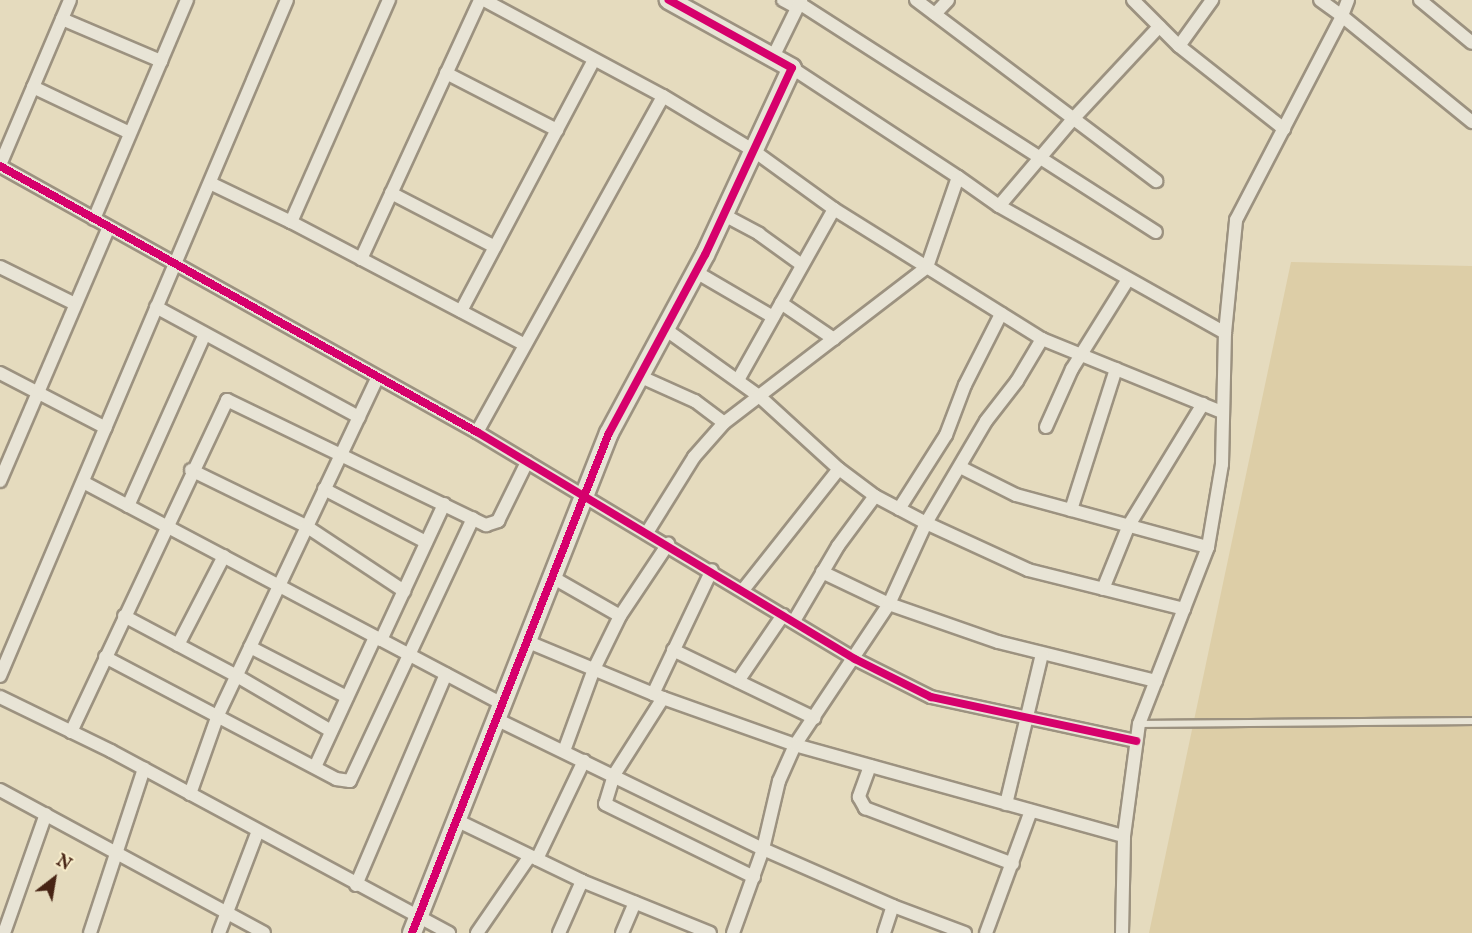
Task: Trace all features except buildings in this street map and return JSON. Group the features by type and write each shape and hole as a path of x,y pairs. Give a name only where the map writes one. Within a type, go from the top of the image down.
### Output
{"street":[{"path":"70,0 0,165 174,265 477,432 648,531 855,659 931,698 1136,741"},
{"path":"94,219 187,0"},
{"path":"0,676 287,0"},
{"path":"291,222 389,0"},
{"path":"361,259 482,0 663,96 754,151 834,209 1042,339 1222,412"},
{"path":"669,0 792,68 999,206 1127,281 1225,333"},
{"path":"783,0 799,3 1042,156 1156,232"},
{"path":"916,0 1155,181"},
{"path":"934,14 948,0"},
{"path":"1133,0 1179,46 1284,129"},
{"path":"1179,46 1212,0"},
{"path":"1320,0 1472,122"},
{"path":"1122,933 1124,836 1139,724 1208,547 1222,464 1225,333 1236,220 1342,16 1348,0"},
{"path":"1420,0 1472,44"},
{"path":"773,57 799,3"},
{"path":"62,19 161,61"},
{"path":"999,206 1074,118 1159,27"},
{"path":"460,311 594,60"},
{"path":"414,926 609,433 696,272 792,68"},
{"path":"446,73 557,130"},
{"path":"33,87 130,133"},
{"path":"477,432 663,96"},
{"path":"648,531 673,486 724,423 927,267 958,177"},
{"path":"210,183 291,222 525,345"},
{"path":"391,193 495,247"},
{"path":"738,380 834,209"},
{"path":"724,215 759,234 802,265"},
{"path":"0,481 109,227"},
{"path":"0,267 75,304"},
{"path":"696,272 773,317"},
{"path":"1046,427 1082,355 1127,281"},
{"path":"781,303 834,339"},
{"path":"156,307 359,417"},
{"path":"899,509 946,435 969,376 1001,314"},
{"path":"665,329 759,396 839,469 875,496 899,509 1028,570 1184,609"},
{"path":"128,506 206,334"},
{"path":"733,933 763,849 779,781 795,745 890,604 926,523 962,468 986,421 1017,381 1042,339"},
{"path":"1071,510 1116,369"},
{"path":"0,374 106,428"},
{"path":"639,376 695,402 724,423"},
{"path":"190,794 218,715 378,378"},
{"path":"71,732 191,470 227,400 486,525 496,525 527,462"},
{"path":"1102,589 1129,525 1203,404"},
{"path":"962,468 1016,495 1208,547"},
{"path":"743,590 839,469"},
{"path":"191,470 306,526 404,591"},
{"path":"83,482 446,674 499,711 564,751 763,849 893,906 965,933"},
{"path":"324,489 426,542"},
{"path":"738,681 788,618 875,496"},
{"path":"315,767 347,697 404,591 444,504"},
{"path":"105,657 343,782 354,776 473,518"},
{"path":"564,751 594,669 620,616 668,544"},
{"path":"178,645 224,556"},
{"path":"712,570 674,650 658,696 614,775 605,799 608,808 754,877"},
{"path":"822,572 890,604 1042,654 1156,681"},
{"path":"552,577 620,616"},
{"path":"124,616 237,676 331,731"},
{"path":"526,641 658,696 795,745 1124,836"},
{"path":"250,647 347,697"},
{"path":"674,650 814,718"},
{"path":"1006,804 1042,654"},
{"path":"356,885 446,674"},
{"path":"0,697 144,769 356,885 414,926 448,933"},
{"path":"477,933 534,857 584,760"},
{"path":"870,766 860,797 865,808 1012,864"},
{"path":"90,933 144,769"},
{"path":"0,790 117,851 264,933"},
{"path":"986,933 1031,810"},
{"path":"4,933 46,814"},
{"path":"456,820 582,881 710,933"},
{"path":"219,933 258,831"},
{"path":"559,933 582,881"},
{"path":"622,933 635,903"},
{"path":"884,933 893,906"}],"lane":[{"path":"1139,724 1472,721"}],"shaded area":[{"path":"1291,262 1472,266 1472,933 1149,933"}],"cycle path":[{"path":"412,933 609,433 705,255 792,68 669,0"},
{"path":"0,166 477,432 855,659 931,697 1136,741"}]}
